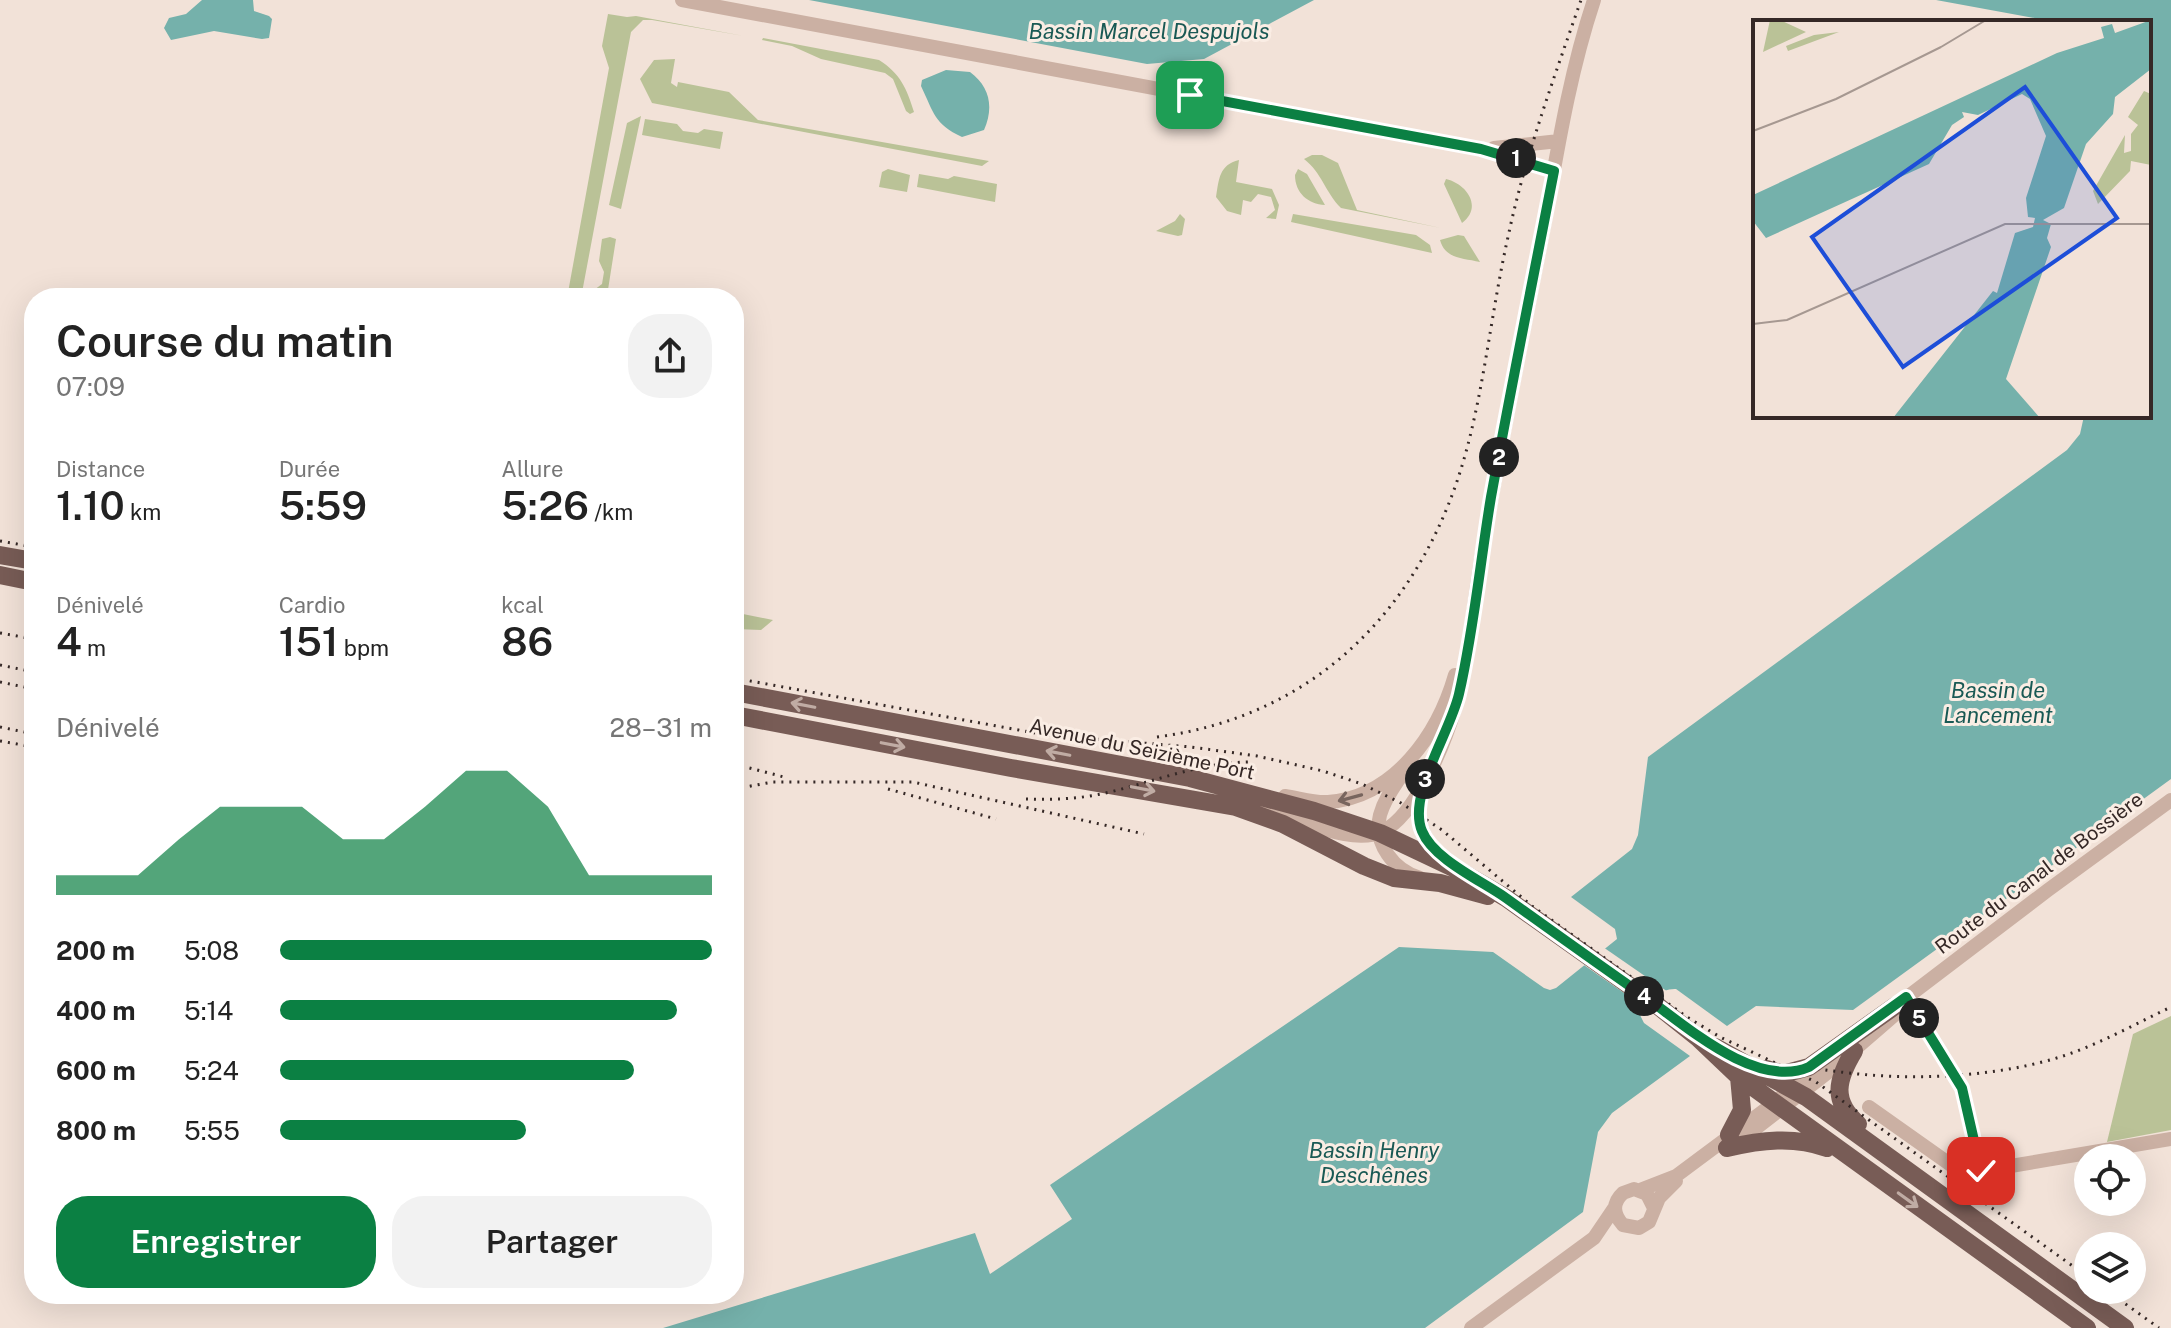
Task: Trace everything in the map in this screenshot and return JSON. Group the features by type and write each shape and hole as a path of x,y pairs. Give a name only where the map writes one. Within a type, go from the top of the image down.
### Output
{"main road":[{"path":"0,555 24,559"},
{"path":"0,575 24,580"},
{"name":"Avenue du Seizième Port","path":"744,694 1190,778 1314,811 1380,833 1494,890 1788,1100"},
{"name":"Avenue du Seizième Port","path":"744,717 1236,807 1283,824 1386,876 1440,883 1479,893 1520,909"},
{"path":"1847,1157 1823,1146 1783,1139 1728,1141 1742,1110 1742,1070 1783,1074 1798,1072 1904,1002"},
{"path":"1854,1051 1841,1071 1839,1085 1844,1112 2074,1280"},
{"path":"1788,1100 1847,1157 2087,1328"},
{"path":"1788,1100 2023,1254 2125,1328"},
{"path":"2106,1304 2136,1328"}],"street":[{"path":"682,0 1481,149 1554,171"},
{"path":"1236,807 1277,812 1354,836 1380,833 1402,816 1426,777 1449,726 1459,695 1473,625 1478,573 1559,141 1581,38 1594,0"},
{"path":"1481,149 1559,141"},
{"path":"1440,883 1410,875 1399,868 1383,847 1379,821 1385,801 1446,703 1478,573"},
{"path":"1190,778 1323,802 1344,800 1380,785 1416,752"},
{"path":"1426,777 1418,814 1423,835 1443,856 1494,890"},
{"name":"Route du Canal de Bossière","path":"1640,1190 1676,1176 1788,1100 1854,1051 1932,978 2171,800"},
{"path":"1904,1002 1962,1088 1981,1171"},
{"name":"Route du Canal de Bossière","path":"1788,1100 1814,1068 1904,1002"},
{"path":"1869,1107 1951,1165 1963,1170 1981,1171 2171,1139"},
{"name":"Route du Canal de Bossière","path":"1654,1208 1665,1191 1728,1141"},
{"path":"1471,1328 1594,1238 1623,1193 1640,1190 1652,1200 1652,1217 1644,1226 1594,1238"},
{"path":"1615,1207 1618,1220 1629,1228"}],"green space":[{"path":"608,14 636,16 744,36 652,20 643,20 631,32 583,288 569,288 609,68 602,46"},
{"path":"763,38 879,60 902,82 914,112 910,114 906,111 893,79 885,73 821,59"},
{"path":"675,59 671,83 677,87 678,82 729,92 758,120 989,161 982,166 652,103 640,79 654,60"},
{"path":"641,116 621,209 609,205 627,123"},
{"path":"645,119 677,124 683,131 698,133 704,129 723,132 720,149 642,135"},
{"path":"1322,155 1338,163 1357,210 1441,228 1341,208 1304,159"},
{"path":"1239,160 1236,182 1272,189 1279,205 1276,219 1266,218 1275,210 1271,197 1258,194 1251,202 1243,200 1241,215 1227,211 1216,197 1224,169"},
{"path":"888,169 910,175 907,192 879,187 882,172"},
{"path":"1298,169 1307,174 1325,205 1308,200 1300,192 1295,175"},
{"path":"919,174 948,179 954,176 997,184 995,202 917,187"},
{"path":"1446,179 1460,186 1470,197 1471,210 1462,223 1444,184"},
{"path":"1180,214 1185,219 1182,235 1156,231 1175,221"},
{"path":"1293,214 1416,235 1430,245 1432,253 1291,222"},
{"path":"1464,236 1480,262 1456,257 1442,246 1440,240"},
{"path":"602,239 616,239 608,288 597,288 602,284 604,272 599,261"},
{"path":"744,614 773,620 761,630 744,629"},
{"path":"2171,1016 2171,1130 2107,1142 2133,1034"}],"water":[{"path":"202,0 253,0 254,11 272,19 269,38 214,31 171,40 164,28 169,18 186,14"},
{"name":"Bassin Marcel Despujols","path":"809,0 1314,0 1204,59 1147,64"},
{"path":"1936,0 2171,0 2171,779 1853,1010 1756,1006 1727,1026 1676,989 1654,997 1640,1015 1644,1023 1690,1056 1612,1113 1598,1132 1583,1212 1425,1328 663,1328 975,1233 990,1274 1072,1219 1050,1185 1399,947 1493,952 1550,990 1617,939 1615,929 1571,897 1632,849 1638,835 1648,757 2067,450 2080,434 2084,418 2151,418 2151,20 2045,20"},
{"path":"946,70 970,72 982,84 989,105 984,130 962,137 936,117 921,86 922,80"}],"pier":[{"path":"1603,947 1668,992 1647,1009 1581,963"}],"railway":[{"path":"1157,737 1215,725 1267,705 1314,678 1356,644 1392,604 1423,558 1447,507 1466,452 1515,207 1541,117 1581,0"},
{"path":"0,541 24,545"},
{"path":"0,633 24,637"},
{"path":"0,665 24,670"},
{"path":"744,680 1046,735 1191,747 1257,756 1323,771 1362,784 1401,803 1442,830 1532,906 1687,1017 1720,1037 1816,1082 2074,1267"},
{"path":"0,682 24,687"},
{"path":"0,727 24,732"},
{"path":"0,741 24,745"},
{"path":"1026,799 1092,796 1192,770 1249,762"},
{"path":"744,767 784,777"},
{"path":"744,787 773,782 913,782 1144,834"},
{"path":"888,789 996,819"},
{"path":"1794,1064 1892,1076 1927,1077 1996,1071 2074,1052 2171,1007"},
{"path":"2126,1304 2159,1328"}],"route":[{"path":"1190,95 1481,149 1527,160 1554,171 1492,495 1478,573 1473,625 1459,695 1426,777 1419,803 1419,821 1428,842 1443,856 1658,1006 1698,1038 1746,1063 1783,1074 1798,1072 1906,997 1962,1088 1981,1171"}],"water label":[{"name":"Bassin de Lancement","path":"1998,702"},
{"name":"Bassin Henry Deschênes","path":"1374,1162"}]}
